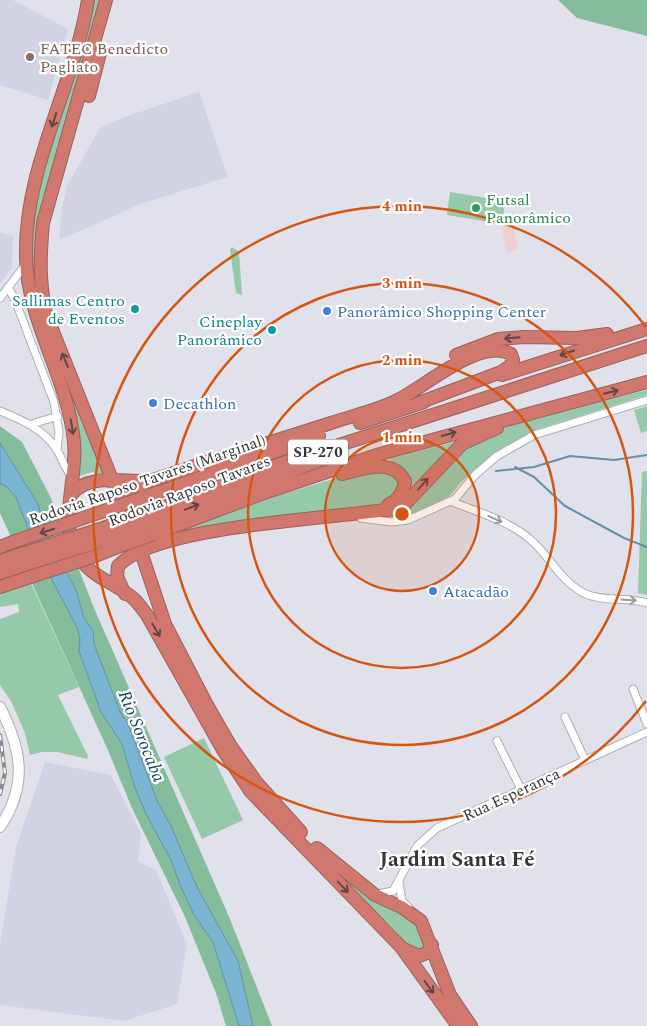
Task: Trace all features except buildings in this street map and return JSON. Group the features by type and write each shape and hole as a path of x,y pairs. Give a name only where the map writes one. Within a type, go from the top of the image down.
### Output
{"highway":[{"path":"88,0 70,73 32,194 28,217 27,264 36,319 69,407 74,442 71,541 78,556 97,577 134,600 147,615 222,750 252,792 401,947 458,1026"},
{"path":"106,3 43,223 39,258 40,285 46,314 141,552 165,624 207,705 257,783 320,852 365,888 417,918 426,929 438,968 450,995 471,1026"},
{"path":"43,223 68,159 96,73 100,54 99,31"},
{"path":"247,448 256,440 390,396 449,359 476,346 498,339 524,337 577,338 647,328"},
{"name":"Rodovia Raposo Tavares (Marginal)","path":"5,545 416,404 647,328"},
{"name":"Rodovia Raposo Tavares","path":"0,561 22,567 95,556 280,464 647,346"},
{"path":"122,503 128,492 150,481 247,448 259,447 391,403 440,372 470,358 496,350 505,350 511,354 513,360 510,366 501,372 416,404"},
{"name":"Rodovia Raposo Tavares","path":"0,573 151,529 281,473 647,354"},
{"name":"SP-270","path":"151,529 380,454 647,382"},
{"path":"151,529 230,528 392,510 406,502 462,444 489,431 558,406"},
{"path":"100,446 107,452 119,474 133,482"},
{"path":"264,493 377,466 392,468 400,472 405,481 404,491 396,500 385,506 344,516"},
{"path":"71,494 75,489 90,482 150,481"},
{"path":"125,594 118,582 116,572 118,566 128,558 141,552 151,529"},
{"path":"148,574 151,529"},
{"path":"128,558 137,562 148,574"},
{"name":"SP-270","path":"0,587 22,567"},
{"path":"401,947 414,956 419,956 427,953 432,945"}],"main road":[{"path":"0,707 17,744 18,761 17,793 9,814 0,827"}],"street":[{"path":"0,298 27,264"},
{"path":"8,287 15,300 54,402 58,416 57,450"},
{"path":"344,516 400,522 458,496 475,475 497,456 525,439 550,429 647,400"},
{"path":"0,412 32,424 57,450 65,470 73,477"},
{"path":"32,424 58,416"},
{"path":"450,501 509,526 532,540 569,584 581,592 592,596 647,603"},
{"path":"633,689 647,724"},
{"path":"565,716 585,760"},
{"name":"Rua Esperança","path":"400,882 417,846 437,828 647,732"},
{"path":"498,740 521,789"},
{"path":"365,888 382,894 393,891 400,882"},
{"path":"400,882 402,901 417,918"}],"shaded area":[{"name":"FATEC Benedicto Pagliato","path":"0,0 13,0 68,29 48,100 0,85"},
{"path":"199,92 228,177 143,203 59,240 62,209 67,186 100,128 122,118"},
{"path":"513,225 518,250 506,253 502,227"},
{"path":"0,233 13,236 12,267 0,284"},
{"path":"45,762 111,775 141,833 138,862 156,870 187,944 177,1004 124,1021 0,1005 0,944 16,847"}],"green space":[{"path":"92,0 103,0 35,265 106,474 92,472 77,477 78,452 39,319 30,262 31,218"},
{"path":"558,0 647,0 647,36 577,18"},
{"name":"Futsal Panorâmico","path":"450,192 505,201 502,224 447,215"},
{"path":"232,247 239,252 242,295 236,293 230,250"},
{"path":"647,390 647,395 535,430 496,452 462,481 449,497 407,517 380,516 450,459 495,432 532,418"},
{"path":"647,406 647,431 641,433 634,410"},
{"path":"0,426 22,442 51,498 94,608 230,919 272,1026 226,1026 216,993 185,917 132,808 107,748 0,513"},
{"path":"457,441 403,498 400,467 389,459"},
{"path":"359,471 391,471 400,482 399,487 390,498 374,506 148,542 277,496"},
{"path":"647,471 647,595 638,593 642,472"},
{"path":"30,581 79,687 58,695 88,756 87,759 57,752 42,752 30,755 25,733 11,701 0,685 0,619 19,612 18,604 0,607 0,590"},
{"path":"204,738 243,820 202,839 164,757"},
{"path":"348,878 407,913 421,927 424,947 418,952 410,949 394,929 344,882"}],"water":[{"name":"Rio Sorocaba","path":"0,443 38,504 48,539 76,590 84,618 93,631 94,644 120,712 128,724 158,803 170,824 196,885 238,961 253,1026 239,1026 213,942 194,915 171,860 146,814 135,788 122,744 101,712 79,651 80,639 77,627 38,554 16,497 6,486 0,484"}],"waterway":[{"path":"496,471 534,467 570,456 614,460 647,455"},
{"path":"515,467 534,477 565,506 624,538 647,547"}],"railway":[{"path":"0,735 5,773 0,794"}],"place":[{"name":"FATEC Benedicto Pagliato","path":"30,57"},
{"name":"Futsal Panorâmico","path":"476,208"},
{"name":"Sallimas Centro de Eventos","path":"135,309"},
{"name":"Panorâmico Shopping Center","path":"327,311"},
{"name":"Cineplay Panorâmico","path":"272,330"},
{"name":"Decathlon","path":"153,403"},
{"name":"Atacadão","path":"433,591"}],"district":[{"name":"Jardim Santa Fé","path":"457,859"}]}
